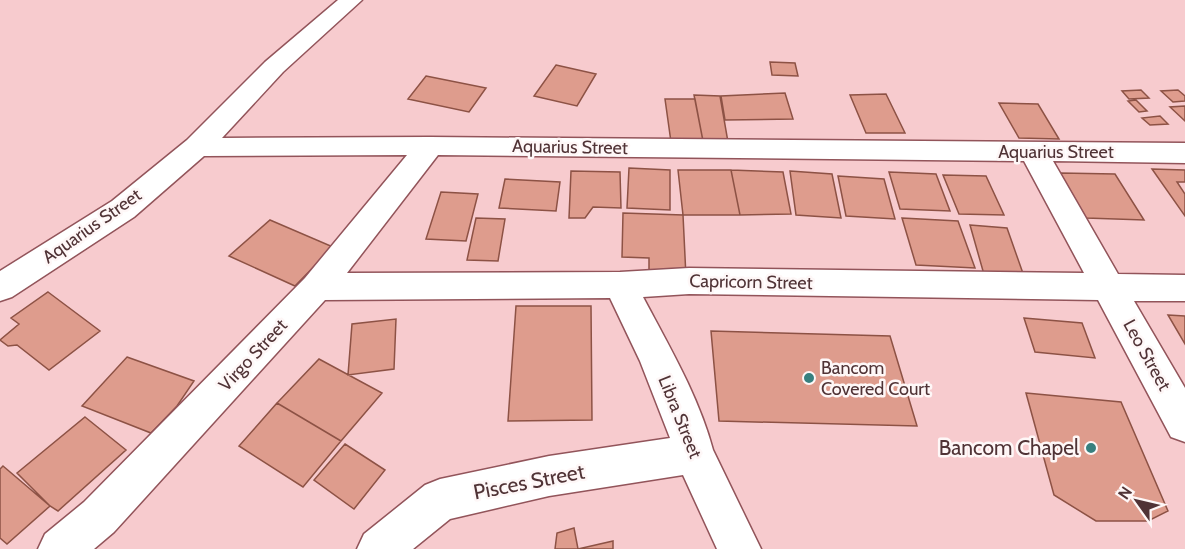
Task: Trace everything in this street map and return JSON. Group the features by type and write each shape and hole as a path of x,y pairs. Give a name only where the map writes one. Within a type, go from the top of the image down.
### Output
{"street":[{"path":"197,147 274,66 351,0"},
{"name":"Aquarius Street","path":"0,288 123,209 197,147 430,146 1185,153"},
{"name":"Virgo Street","path":"60,549 99,517 316,287 430,146"},
{"name":"Leo Street","path":"1034,153 1185,424"},
{"name":"Capricorn Street","path":"316,287 620,285 689,281 1185,288"},
{"name":"Libra Street","path":"620,285 680,411 694,454 739,549"},
{"name":"Pisces Street","path":"379,549 440,500 549,476 694,454"}],"building":[{"path":"770,62 795,63 798,76 772,75"},
{"path":"556,65 596,74 577,106 534,96"},
{"path":"426,76 486,88 469,112 408,99"},
{"path":"1141,90 1149,98 1129,99 1122,91"},
{"path":"1178,90 1185,96 1185,101 1173,102 1161,91"},
{"path":"785,93 793,119 725,120 721,96"},
{"path":"886,94 905,133 866,133 850,95"},
{"path":"694,95 720,96 728,142 703,141"},
{"path":"665,99 695,99 703,141 671,142"},
{"path":"1136,100 1147,111 1139,112 1128,101"},
{"path":"999,103 1038,104 1059,139 1019,138"},
{"path":"1185,106 1185,121 1170,107"},
{"path":"1160,116 1168,124 1150,125 1142,118"},
{"path":"629,168 670,170 670,210 627,208"},
{"path":"1152,169 1185,170 1185,182 1177,182 1185,194 1185,216"},
{"path":"678,170 731,170 740,215 683,215"},
{"path":"731,170 783,172 791,214 740,215"},
{"path":"571,171 620,172 621,208 593,207 585,218 569,218"},
{"path":"790,171 832,174 841,218 796,215"},
{"path":"889,172 936,174 950,211 900,209"},
{"path":"1060,173 1115,174 1144,220 1086,218"},
{"path":"943,175 986,176 1004,215 959,214"},
{"path":"838,176 884,179 895,219 846,216"},
{"path":"505,179 560,182 556,211 499,208"},
{"path":"441,192 478,194 466,241 426,239"},
{"path":"623,213 683,215 686,277 649,275 649,258 622,257"},
{"path":"476,218 505,219 498,261 467,260"},
{"path":"902,218 958,221 975,268 916,265"},
{"path":"270,220 333,247 295,286 229,256"},
{"path":"970,225 1007,228 1026,282 985,278"},
{"path":"48,292 100,331 49,370 17,345 8,346 0,340 19,324 11,318"},
{"path":"516,306 591,306 592,420 508,421"},
{"path":"1168,315 1185,316 1185,344"},
{"path":"1024,318 1082,323 1095,358 1035,352"},
{"path":"396,319 394,369 348,375 352,324"},
{"name":"Bancom Covered Court","path":"711,331 890,336 917,426 719,421"},
{"path":"127,357 194,381 177,406 151,433 82,406"},
{"path":"319,359 382,393 341,441 277,403"},
{"name":"Bancom Chapel","path":"1026,393 1121,402 1168,511 1148,521 1096,521 1054,495"},
{"path":"277,403 341,441 303,487 239,446"},
{"path":"85,417 126,450 58,511 17,473"},
{"path":"345,444 385,470 354,509 314,480"},
{"path":"3,466 50,506 7,544 0,538 0,469"},
{"path":"574,528 578,549 555,549 557,533"},
{"path":"613,541 613,549 578,549"}],"place":[{"name":"Bancom Covered Court","path":"809,378"},
{"name":"Bancom Chapel","path":"1091,448"}]}
